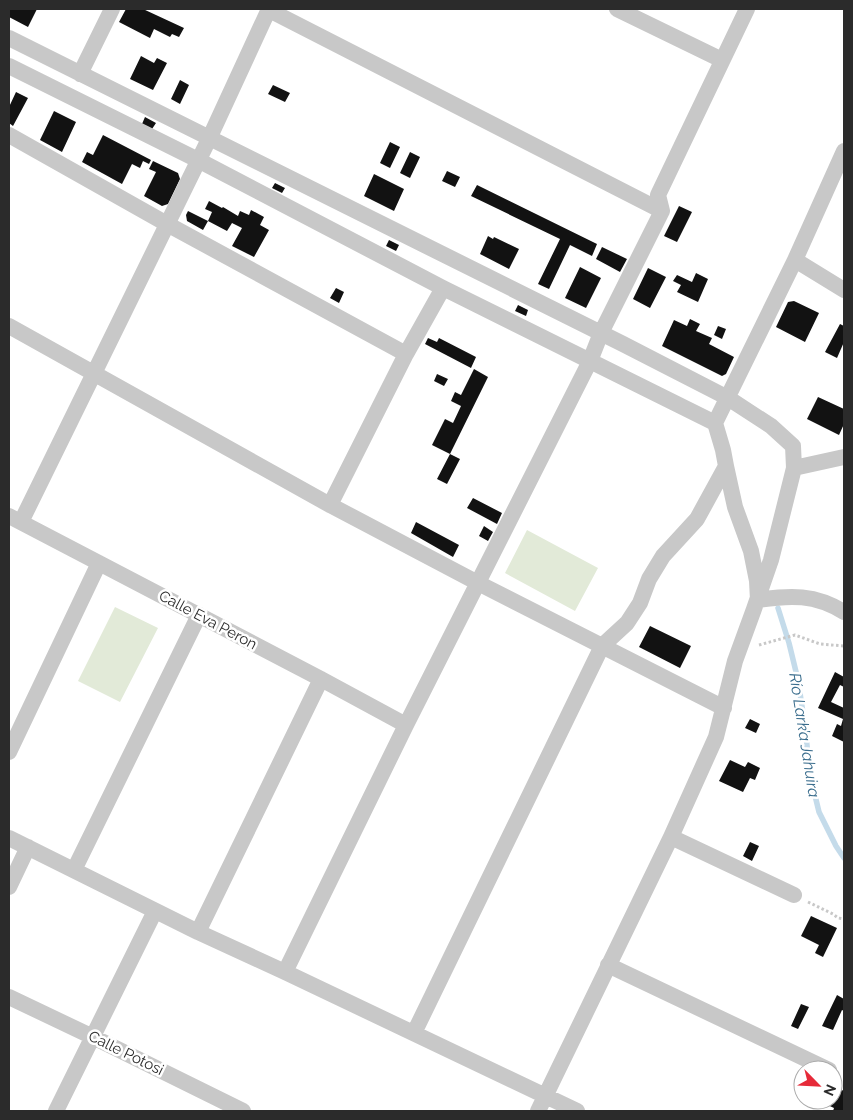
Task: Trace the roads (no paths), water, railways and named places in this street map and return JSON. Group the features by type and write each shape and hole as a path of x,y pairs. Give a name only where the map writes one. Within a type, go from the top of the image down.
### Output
{"street":[{"path":"80,74 112,9"},
{"path":"617,9 722,60"},
{"path":"285,972 406,725 590,361 601,333 662,211 658,195 747,9"},
{"path":"15,519 95,374 209,139 269,10 662,211"},
{"path":"9,38 728,398 771,426 792,446 794,468 771,560 735,661 716,737 671,837 538,1111"},
{"path":"9,66 198,160 443,288 715,423"},
{"path":"9,135 167,224 406,354"},
{"path":"758,600 757,581 751,551 735,507 723,450 715,423 795,260 844,151"},
{"path":"795,260 844,290"},
{"path":"330,505 406,354 443,288"},
{"path":"9,326 330,505 478,583 724,708"},
{"path":"794,468 844,457"},
{"path":"414,1033 602,646 627,623 640,604 649,579 663,556 697,519 726,466"},
{"name":"Calle Eva Peron","path":"15,519 406,725"},
{"path":"9,752 99,563"},
{"path":"758,600 786,597 811,598 828,602 844,612"},
{"path":"74,870 199,615"},
{"path":"198,932 320,679"},
{"path":"671,837 794,895"},
{"path":"9,838 154,911 578,1111"},
{"path":"9,887 28,848"},
{"path":"56,1111 154,911"},
{"path":"608,965 808,1060"},
{"name":"Calle Potosi","path":"9,997 243,1111"}],"waterway":[{"name":"Río Lark’a Jahuira","path":"778,608 798,680 810,775 819,812 844,858"}]}
